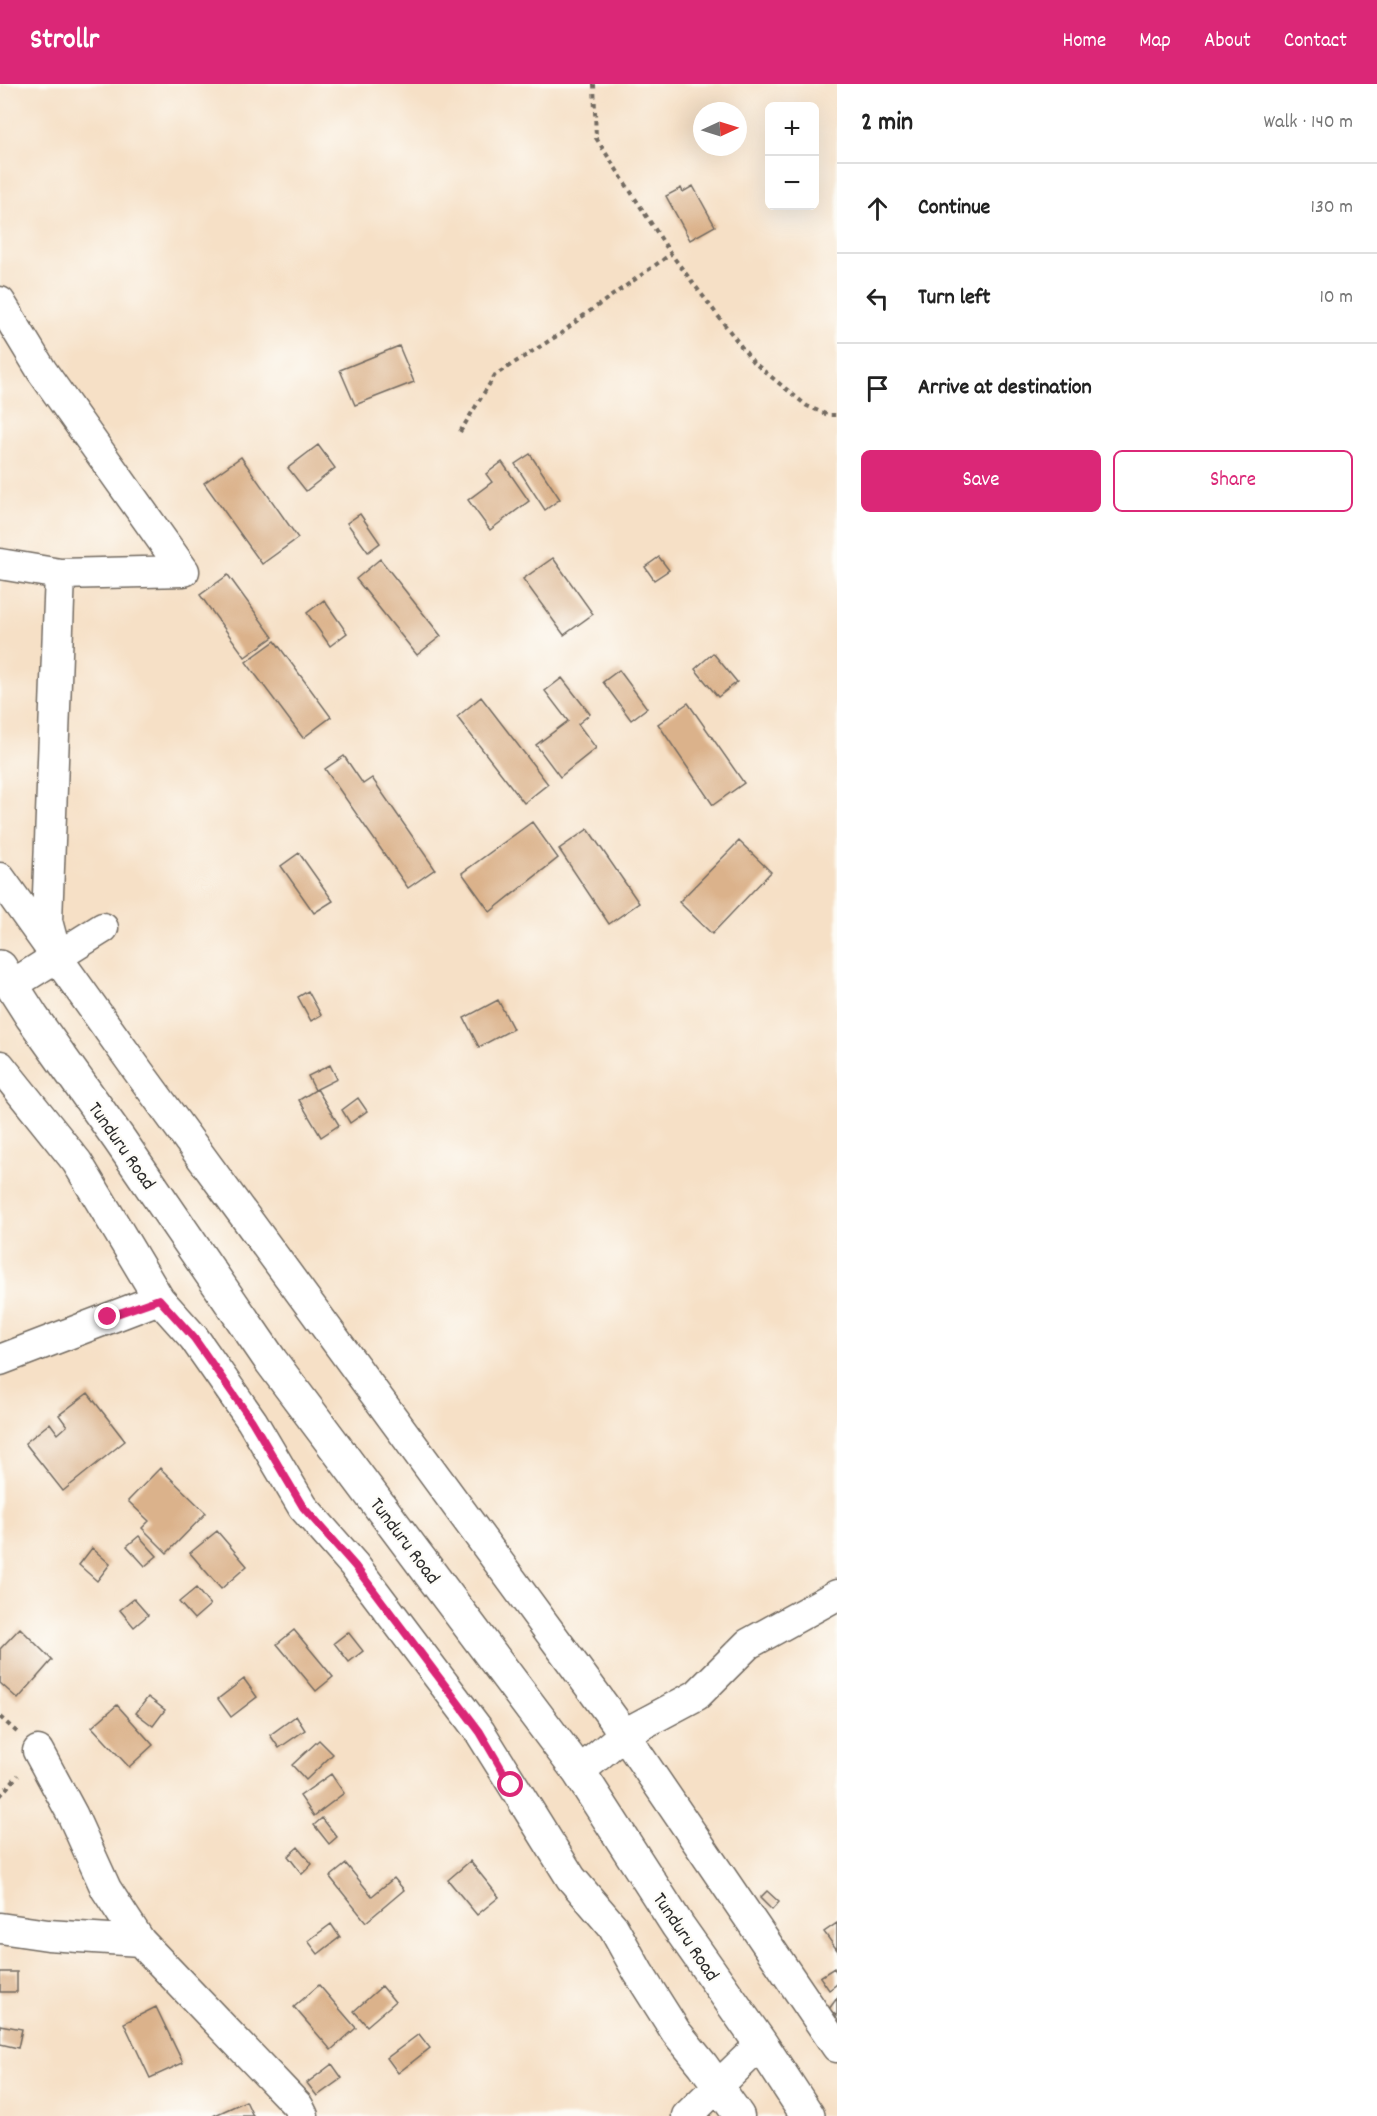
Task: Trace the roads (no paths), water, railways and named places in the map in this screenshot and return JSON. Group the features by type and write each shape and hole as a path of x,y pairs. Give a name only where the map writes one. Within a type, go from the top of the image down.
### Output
{"highway":[{"name":"Tunduru Road","path":"6,976 32,1017 119,1139 271,1361 579,1772 678,1926 761,2044 808,2116"}],"street":[{"path":"0,302 42,371 184,571 60,574 0,564"},
{"path":"57,955 47,921 60,574"},
{"path":"0,878 141,1075 624,1734 837,2047"},
{"path":"6,976 57,955 103,928"},
{"path":"0,1066 77,1162 159,1299 194,1338 252,1421 303,1507 355,1566 480,1732 571,1878 613,1927 676,2032 704,2065 739,2116"},
{"path":"0,1359 159,1299"},
{"path":"579,1772 624,1734 697,1695 748,1644 837,1595"},
{"path":"38,1751 72,1814 106,1889 140,1941 298,2106 303,2116"},
{"path":"0,1928 48,1935 140,1941"},
{"path":"687,2116 761,2044"}]}
